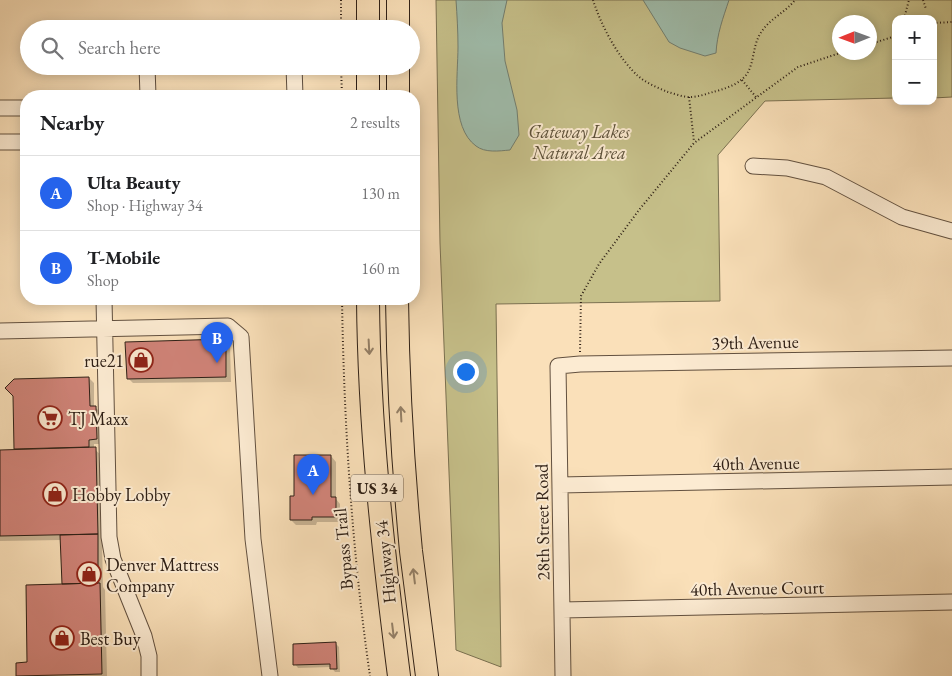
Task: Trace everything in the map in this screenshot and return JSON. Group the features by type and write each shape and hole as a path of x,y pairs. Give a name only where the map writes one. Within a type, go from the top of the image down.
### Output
{"highway":[{"path":"368,0 368,20"},
{"path":"398,0 398,20"},
{"path":"368,75 368,90"},
{"path":"398,75 398,90"},
{"name":"Highway 34","path":"368,305 374,452 386,578 398,672"},
{"name":"Highway 34","path":"397,305 403,446 411,551 426,670"},
{"path":"398,672 426,670"}],"street":[{"path":"148,75 148,90"},
{"path":"294,75 295,90"},
{"path":"0,108 20,108"},
{"path":"0,141 20,142"},
{"path":"753,166 787,168 826,177 902,216 952,231"},
{"path":"104,305 109,537 112,559 144,636 149,656 149,676"},
{"path":"0,331 228,326 241,337 253,539 270,676"},
{"name":"39th Avenue","path":"558,366 580,364 952,358"},
{"name":"28th Street Road","path":"558,366 563,676"},
{"name":"40th Avenue","path":"560,485 952,478"},
{"name":"40th Avenue Court","path":"562,610 952,602"}],"path":[{"path":"341,0 341,20"},
{"path":"594,0 599,18 622,57 638,76 656,87 689,97 719,90 742,80 748,72 758,38 766,26 795,0"},
{"path":"905,15 909,0"},
{"path":"923,0 926,9"},
{"path":"937,23 952,22"},
{"path":"877,42 892,37"},
{"path":"580,364 581,296 599,264 633,217 694,143 798,67 832,56"},
{"path":"341,75 342,90"},
{"path":"742,80 756,96"},
{"path":"689,97 694,143"},
{"name":"Bypass Trail","path":"342,305 350,479 361,615 370,676"}],"green space":[{"name":"Gateway Lakes Natural Area","path":"436,0 952,0 952,97 937,98 937,15 892,15 892,98 765,101 718,155 720,301 496,304 501,667 456,650 440,243"}],"shaded area":[{"path":"456,0 507,0 502,23 505,61 517,110 519,135 510,150 492,151 476,146 462,126 457,100 458,41"},
{"path":"643,0 729,0 719,33 716,53 705,56 680,48 669,42"}],"building":[{"path":"226,339 226,377 127,379 125,342"},
{"path":"89,377 90,406 96,406 97,439 89,440 89,447 14,449 13,396 5,388 14,379"},
{"path":"96,447 98,534 0,536 0,450"},
{"path":"294,455 331,455 331,497 336,497 336,517 312,517 312,520 290,520 290,496 294,496"},
{"path":"98,534 98,583 62,584 60,535"},
{"path":"100,583 102,674 16,676 16,663 27,662 26,585"},
{"path":"336,642 337,669 330,669 330,664 293,665 293,644"}],"place":[{"name":"rue21","path":"141,360"},
{"name":"T-Mobile","path":"217,363"},
{"name":"TJ Maxx","path":"50,418"},
{"name":"Hobby Lobby","path":"55,494"},
{"name":"Ulta Beauty","path":"313,495"},
{"name":"Denver Mattress Company","path":"89,574"},
{"name":"Best Buy","path":"62,638"}]}
